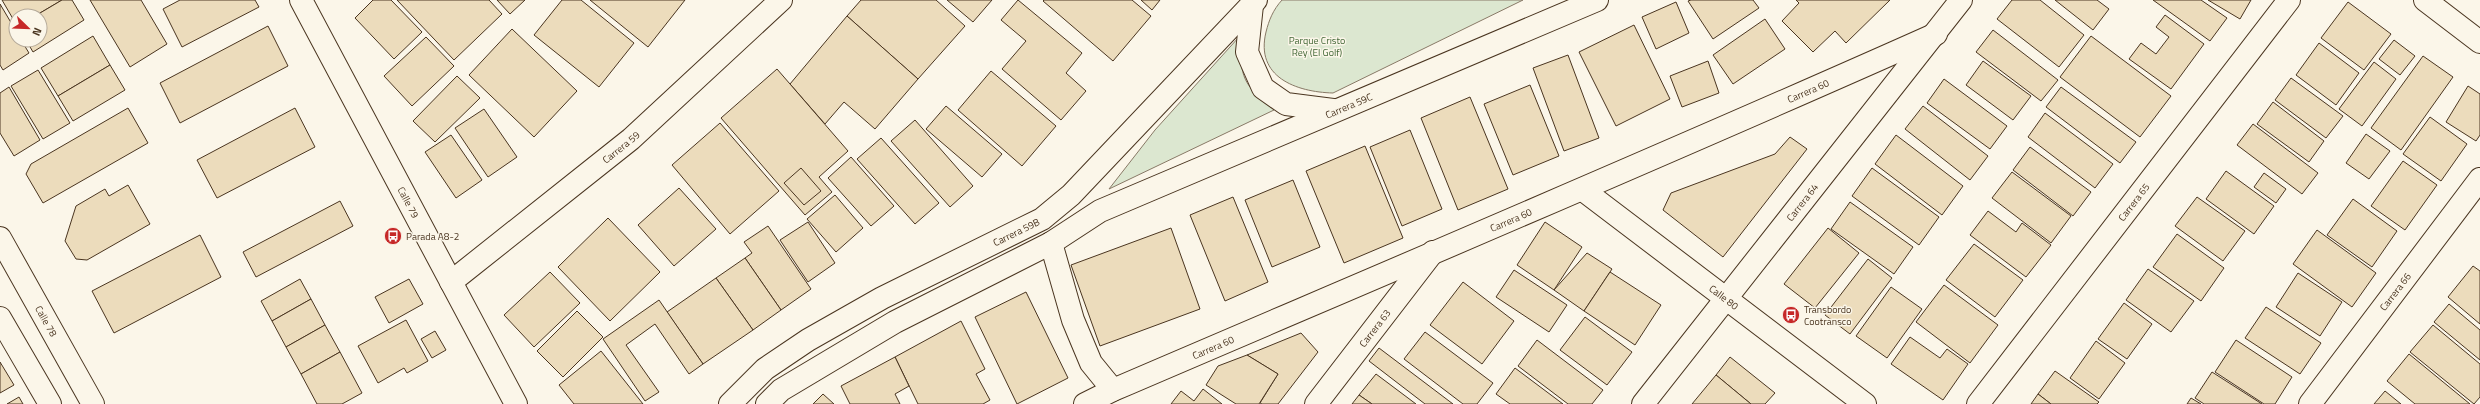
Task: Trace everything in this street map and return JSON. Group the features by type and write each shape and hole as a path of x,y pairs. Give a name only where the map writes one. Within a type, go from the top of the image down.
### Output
{"street":[{"name":"Carrera 59","path":"451,282 631,138 781,0"},
{"name":"Carrera 59C","path":"1051,242 1100,211 1334,110 1597,0"},
{"name":"Carrera 64","path":"1643,404 1725,297 1936,34 1961,0"},
{"name":"Carrera 65","path":"1978,404 2289,0"},
{"path":"2425,0 2480,42"},
{"name":"Calle 79","path":"304,2 516,404"},
{"path":"1254,2 1247,52 1263,88 1286,104 1334,110"},
{"name":"Carrera 59B","path":"730,404 765,369 808,340 882,298 1042,219 1071,195 1254,2"},
{"name":"Carrera 60","path":"1085,404 1113,390 1434,251 1583,190 1936,34"},
{"name":"Carrera 66","path":"2310,404 2480,179"},
{"name":"Calle 80","path":"1583,190 1865,404"},
{"name":"Calle 78","path":"0,238 93,404"},
{"path":"767,404 781,390 895,322 1051,242 1073,320 1090,363 1113,390"},
{"name":"Carrera 63","path":"1316,404 1434,251"},
{"path":"882,298 895,322"},
{"path":"0,318 50,404"}],"green space":[{"name":"Parque Cristo Rey (El Golf)","path":"1282,0 1523,0 1333,93 1319,92 1293,85 1282,79 1273,71 1267,60 1264,48 1266,32 1272,15"},
{"path":"1239,37 1241,63 1245,79 1255,93 1274,110 1109,189 1155,130"}],"building":[{"path":"2,0 62,0 48,8 8,8 8,10"},
{"path":"62,0 72,0 84,20 48,43 48,8"},
{"path":"90,0 141,0 167,44 130,67"},
{"path":"180,0 255,0 259,7 182,47 163,9"},
{"path":"373,0 391,0 422,32 394,59 355,18"},
{"path":"397,0 489,0 502,14 454,60"},
{"path":"497,0 525,0 510,14"},
{"path":"562,0 581,0 634,43 599,87 534,35"},
{"path":"590,0 685,0 648,47"},
{"path":"861,0 936,0 965,26 918,79 847,16"},
{"path":"947,0 992,0 973,22"},
{"path":"1018,0 1082,53 1066,73 1086,91 1061,120 1002,69 1026,41 1001,20"},
{"path":"1132,0 1151,16 1113,61 1043,1"},
{"path":"1141,0 1160,0 1152,10"},
{"path":"1753,0 1759,8 1713,39 1688,1"},
{"path":"1796,0 1890,0 1846,43 1835,31 1813,52 1782,21 1799,3"},
{"path":"2012,0 2040,0 2084,35 2059,67 1997,19"},
{"path":"2055,0 2097,0 2109,9 2093,30"},
{"path":"2153,0 2201,0 2227,18 2210,41"},
{"path":"2208,0 2251,0 2240,19"},
{"path":"1676,2 1689,33 1656,49 1642,17"},
{"path":"2348,2 2391,34 2364,70 2321,38"},
{"path":"0,4 8,18 8,48 26,48 29,53 3,70 0,65"},
{"path":"2165,15 2204,44 2171,89 2129,59 2141,43 2156,54 2169,37 2156,27"},
{"path":"847,16 918,79 875,129 844,102 825,124 790,84"},
{"path":"1765,19 1785,49 1733,84 1713,55"},
{"path":"1634,25 1670,99 1616,126 1579,52"},
{"path":"268,26 288,66 180,123 160,83"},
{"path":"512,29 577,91 534,137 469,75"},
{"path":"1993,30 2058,80 2041,101 1976,52"},
{"path":"93,36 110,65 58,96 41,68"},
{"path":"2091,36 2171,96 2140,137 2060,77"},
{"path":"426,37 454,66 412,106 384,76"},
{"path":"2394,40 2415,56 2400,75 2379,59"},
{"path":"2319,43 2359,73 2336,105 2296,75"},
{"path":"31,48 39,48 33,52"},
{"path":"1568,55 1599,138 1564,151 1533,68"},
{"path":"2423,56 2453,77 2401,150 2371,128"},
{"path":"1708,61 1719,93 1682,107 1670,76"},
{"path":"1983,61 2031,96 2013,120 1966,85"},
{"path":"2374,62 2396,79 2362,126 2339,109"},
{"path":"110,65 125,90 73,121 58,96"},
{"path":"777,69 848,151 819,177 832,192 805,215 721,118"},
{"path":"38,70 70,123 43,139 11,86"},
{"path":"991,71 1056,126 1022,166 958,110"},
{"path":"457,76 480,98 435,142 413,121"},
{"path":"2291,78 2343,116 2326,138 2275,100"},
{"path":"1944,79 2007,126 1990,149 1927,103"},
{"path":"1530,85 1559,156 1513,175 1484,104"},
{"path":"2468,86 2480,94 2480,135 2476,141 2446,122"},
{"path":"9,87 40,140 14,156 0,133 0,93"},
{"path":"2061,87 2136,142 2120,163 2046,107"},
{"path":"1470,97 1508,189 1458,210 1421,118"},
{"path":"2273,102 2324,141 2309,162 2257,124"},
{"path":"946,106 1002,154 982,177 926,129"},
{"path":"1923,106 1988,156 1970,180 1905,129"},
{"path":"128,108 148,143 43,203 26,174 31,164"},
{"path":"295,108 315,147 217,198 197,160"},
{"path":"484,109 517,157 488,177 455,128"},
{"path":"2045,113 2113,164 2095,188 2028,137"},
{"path":"2430,117 2467,144 2441,181 2403,154"},
{"path":"915,120 973,186 950,207 891,141"},
{"path":"720,123 779,191 730,234 672,165"},
{"path":"2253,124 2318,173 2302,194 2237,145"},
{"path":"1410,130 1442,209 1402,226 1370,147"},
{"path":"2366,134 2390,151 2369,179 2346,163"},
{"path":"451,135 482,180 456,198 425,152"},
{"path":"1896,135 1963,186 1942,215 1875,164"},
{"path":"1790,137 1807,149 1723,257 1663,210 1671,193 1775,154"},
{"path":"881,138 939,203 915,224 857,159"},
{"path":"1365,146 1403,238 1344,263 1306,171"},
{"path":"2030,147 2091,192 2073,216 2013,170"},
{"path":"851,157 894,206 871,226 828,178"},
{"path":"2403,161 2437,185 2405,230 2371,206"},
{"path":"801,168 821,191 804,205 784,183"},
{"path":"1872,168 1939,217 1919,245 1852,196"},
{"path":"2226,171 2274,206 2254,234 2206,199"},
{"path":"2012,172 2071,216 2051,243 1992,198"},
{"path":"2264,173 2286,189 2276,203 2254,187"},
{"path":"1293,180 1320,247 1272,267 1245,200"},
{"path":"128,185 150,224 87,260 76,259 65,241 76,206 105,189 109,196"},
{"path":"679,188 716,229 674,266 638,225"},
{"path":"835,195 863,228 836,252 807,219"},
{"path":"1233,197 1268,282 1225,301 1190,215"},
{"path":"2197,197 2245,231 2223,261 2175,226"},
{"path":"2353,199 2397,231 2372,267 2327,235"},
{"path":"340,201 353,226 256,277 243,252"},
{"path":"1850,202 1913,247 1894,274 1831,229"},
{"path":"1988,211 2016,232 2022,223 2051,245 2026,277 1970,235"},
{"path":"608,218 660,272 610,321 558,267"},
{"path":"808,222 835,263 808,282 780,240"},
{"path":"1545,222 1582,247 1554,290 1517,265"},
{"path":"768,226 811,289 781,310 745,258 752,253 744,242"},
{"path":"1171,228 1200,309 1100,346 1071,265"},
{"path":"1828,228 1859,253 1815,308 1784,284"},
{"path":"2317,230 2376,273 2352,307 2293,264"},
{"path":"2177,234 2224,268 2201,301 2153,267"},
{"path":"200,235 221,277 114,333 92,291"},
{"path":"1974,244 2023,280 1995,317 1946,280"},
{"path":"1587,253 1612,269 1584,311 1554,290"},
{"path":"745,258 781,310 753,330 716,278"},
{"path":"1868,259 1892,278 1850,334 1825,315"},
{"path":"2473,266 2480,271 2480,324 2448,297"},
{"path":"2148,269 2194,301 2171,332 2126,300"},
{"path":"1514,270 1567,305 1549,332 1496,297"},
{"path":"550,272 580,303 534,347 504,315"},
{"path":"1610,272 1661,305 1635,345 1584,311"},
{"path":"2298,273 2342,302 2320,336 2276,307"},
{"path":"716,278 753,330 703,364 667,312"},
{"path":"300,279 311,299 272,321 261,301"},
{"path":"409,279 423,304 389,323 375,297"},
{"path":"1463,282 1514,321 1482,364 1430,325"},
{"path":"1944,285 1998,325 1970,363 1916,322"},
{"path":"1891,287 1922,309 1887,358 1856,336"},
{"path":"1026,292 1068,378 1017,404 975,317"},
{"path":"311,299 325,325 286,347 272,321"},
{"path":"659,300 703,364 689,374 655,324 626,345 659,392 645,401 603,339"},
{"path":"2124,303 2152,324 2127,359 2098,339"},
{"path":"2449,304 2480,330 2480,360 2434,322"},
{"path":"2266,307 2321,343 2300,374 2245,338"},
{"path":"577,311 603,337 563,377 537,351"},
{"path":"1585,317 1632,352 1607,385 1560,350"},
{"path":"406,320 428,361 407,373 404,368 378,383 358,346"},
{"path":"961,321 985,369 976,374 990,400 983,404 918,404 895,357"},
{"path":"325,325 340,352 301,374 286,347"},
{"path":"2433,325 2480,364 2480,397 2474,404 2410,352"},
{"path":"435,331 446,350 432,358 421,339"},
{"path":"1425,332 1493,383 1477,404 1463,404 1404,359"},
{"path":"1301,333 1318,352 1278,404 1260,403 1278,374 1247,355"},
{"path":"1910,337 1940,358 1947,349 1968,364 1943,400 1891,364"},
{"path":"1537,340 1603,390 1592,404 1568,404 1518,366"},
{"path":"2236,340 2292,377 2275,404 2264,404 2215,372"},
{"path":"2096,341 2125,363 2099,399 2070,378"},
{"path":"1379,348 1453,404 1425,404 1369,361"},
{"path":"601,351 643,404 574,404 559,385"},
{"path":"340,352 362,393 342,404 317,404 301,374"},
{"path":"2409,354 2470,404 2415,404 2387,381"},
{"path":"1247,355 1278,374 1259,404 1236,404 1206,385 1218,366"},
{"path":"895,357 909,386 895,394 900,404 850,404 841,386"},
{"path":"1730,357 1775,393 1765,404 1751,404 1716,375"},
{"path":"0,362 14,385 0,393"},
{"path":"1515,368 1563,404 1510,404 1496,394"},
{"path":"2055,371 2099,402 2097,404 2051,404 2038,394"},
{"path":"2212,372 2262,404 2204,404 2195,398"},
{"path":"1376,374 1416,404 1372,404 1359,395"},
{"path":"1716,375 1751,404 1692,404"},
{"path":"1203,389 1222,404 1171,404 1181,391 1194,401"},
{"path":"2385,391 2401,404 2374,404"},
{"path":"823,394 834,404 813,404"},
{"path":"2038,394 2051,404 2031,404"},
{"path":"1359,395 1372,404 1352,404"},
{"path":"19,397 23,404 7,404"},
{"path":"2191,398 2201,404 2187,404"}],"place":[{"name":"Parada A8-2","path":"393,236"},
{"name":"Transbordo Cootransco","path":"1791,315"}]}
